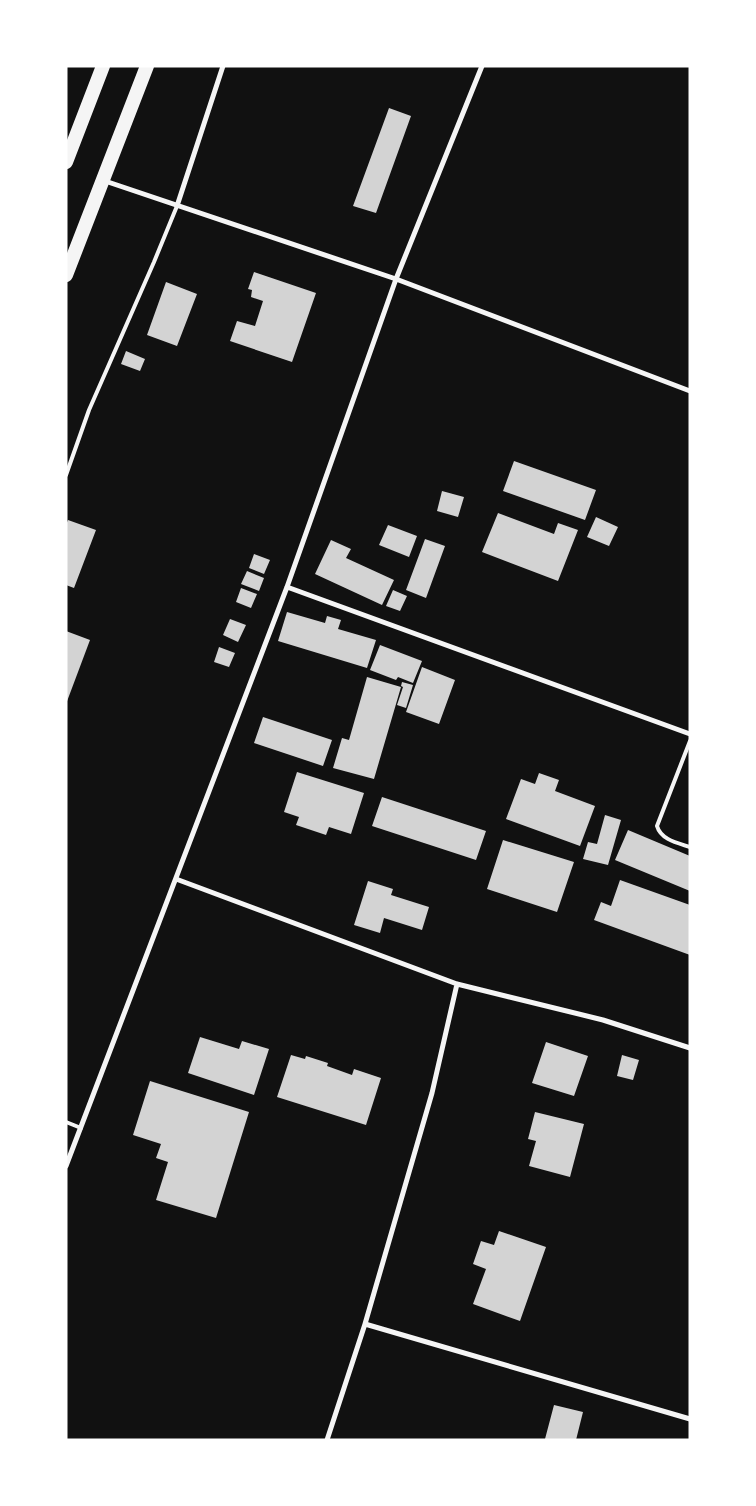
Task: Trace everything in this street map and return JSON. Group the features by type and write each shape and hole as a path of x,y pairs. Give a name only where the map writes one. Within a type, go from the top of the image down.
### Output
{"highway":[{"path":"66,162 103,66"},
{"path":"66,275 147,66"}],"street":[{"path":"177,206 223,66"},
{"path":"66,1166 287,587 396,279 482,66"},
{"path":"102,180 396,279 690,390"},
{"path":"287,587 690,734"},
{"path":"176,880 457,984 602,1020 690,1048"},
{"path":"326,1440 365,1324 432,1093 457,984"},
{"path":"365,1324 690,1419"}],"lane":[{"path":"66,475 89,410 177,206"},
{"path":"690,742 657,826 659,832 664,836 690,848"},
{"path":"66,1122 81,1128"}],"building":[{"path":"389,108 411,116 376,213 353,206"},
{"path":"254,272 316,293 292,362 230,341 237,321 255,326 263,301 251,297 252,290 248,289"},
{"path":"166,282 197,294 177,346 147,335"},
{"path":"126,351 145,359 140,371 121,364"},
{"path":"514,461 596,490 585,520 503,491"},
{"path":"442,491 464,497 458,517 437,511"},
{"path":"498,513 554,534 558,523 578,530 558,581 482,552"},
{"path":"596,517 618,527 609,546 587,537"},
{"path":"68,520 96,530 74,588 66,585 66,525"},
{"path":"388,525 417,536 409,557 379,545"},
{"path":"425,539 445,546 426,598 406,590"},
{"path":"331,540 351,549 346,558 394,580 382,605 315,574"},
{"path":"254,554 270,560 264,574 249,568"},
{"path":"247,571 264,578 259,591 241,584"},
{"path":"241,588 257,594 251,608 236,602"},
{"path":"393,590 407,596 400,611 386,606"},
{"path":"287,612 325,623 327,616 341,620 338,629 376,640 367,668 278,641"},
{"path":"230,619 246,625 238,642 223,635"},
{"path":"66,631 90,640 66,704"},
{"path":"380,645 422,661 413,683 398,677 396,680 370,670"},
{"path":"219,647 235,653 229,667 214,662"},
{"path":"422,667 455,680 439,724 406,712"},
{"path":"367,677 401,687 374,779 333,768 342,738 349,740"},
{"path":"402,682 413,685 406,708 397,705 403,687 401,686"},
{"path":"263,717 332,740 323,766 254,743"},
{"path":"297,772 364,793 351,834 329,827 326,835 296,825 299,817 284,812"},
{"path":"539,773 559,780 555,791 595,806 580,846 506,819 521,779 535,784"},
{"path":"382,797 486,831 476,860 372,826"},
{"path":"605,815 621,820 608,865 583,859 588,842 597,844"},
{"path":"628,830 690,856 690,891 615,860"},
{"path":"503,840 574,862 557,912 487,889"},
{"path":"620,880 690,905 690,955 594,920 601,902 611,906"},
{"path":"368,881 393,889 391,895 429,907 422,930 384,918 380,933 354,925"},
{"path":"200,1037 239,1049 242,1041 269,1049 254,1095 188,1073"},
{"path":"546,1042 588,1056 574,1096 532,1083"},
{"path":"291,1055 305,1059 306,1056 328,1063 327,1066 352,1075 354,1069 381,1078 366,1125 277,1097"},
{"path":"622,1055 639,1060 633,1080 617,1076"},
{"path":"150,1081 249,1112 216,1218 156,1200 168,1162 156,1158 161,1144 133,1135"},
{"path":"535,1112 584,1124 570,1177 529,1166 536,1141 528,1139"},
{"path":"499,1231 546,1247 520,1321 473,1304 486,1269 473,1264 481,1241 494,1245"},
{"path":"554,1405 583,1412 576,1440 545,1439"}]}
